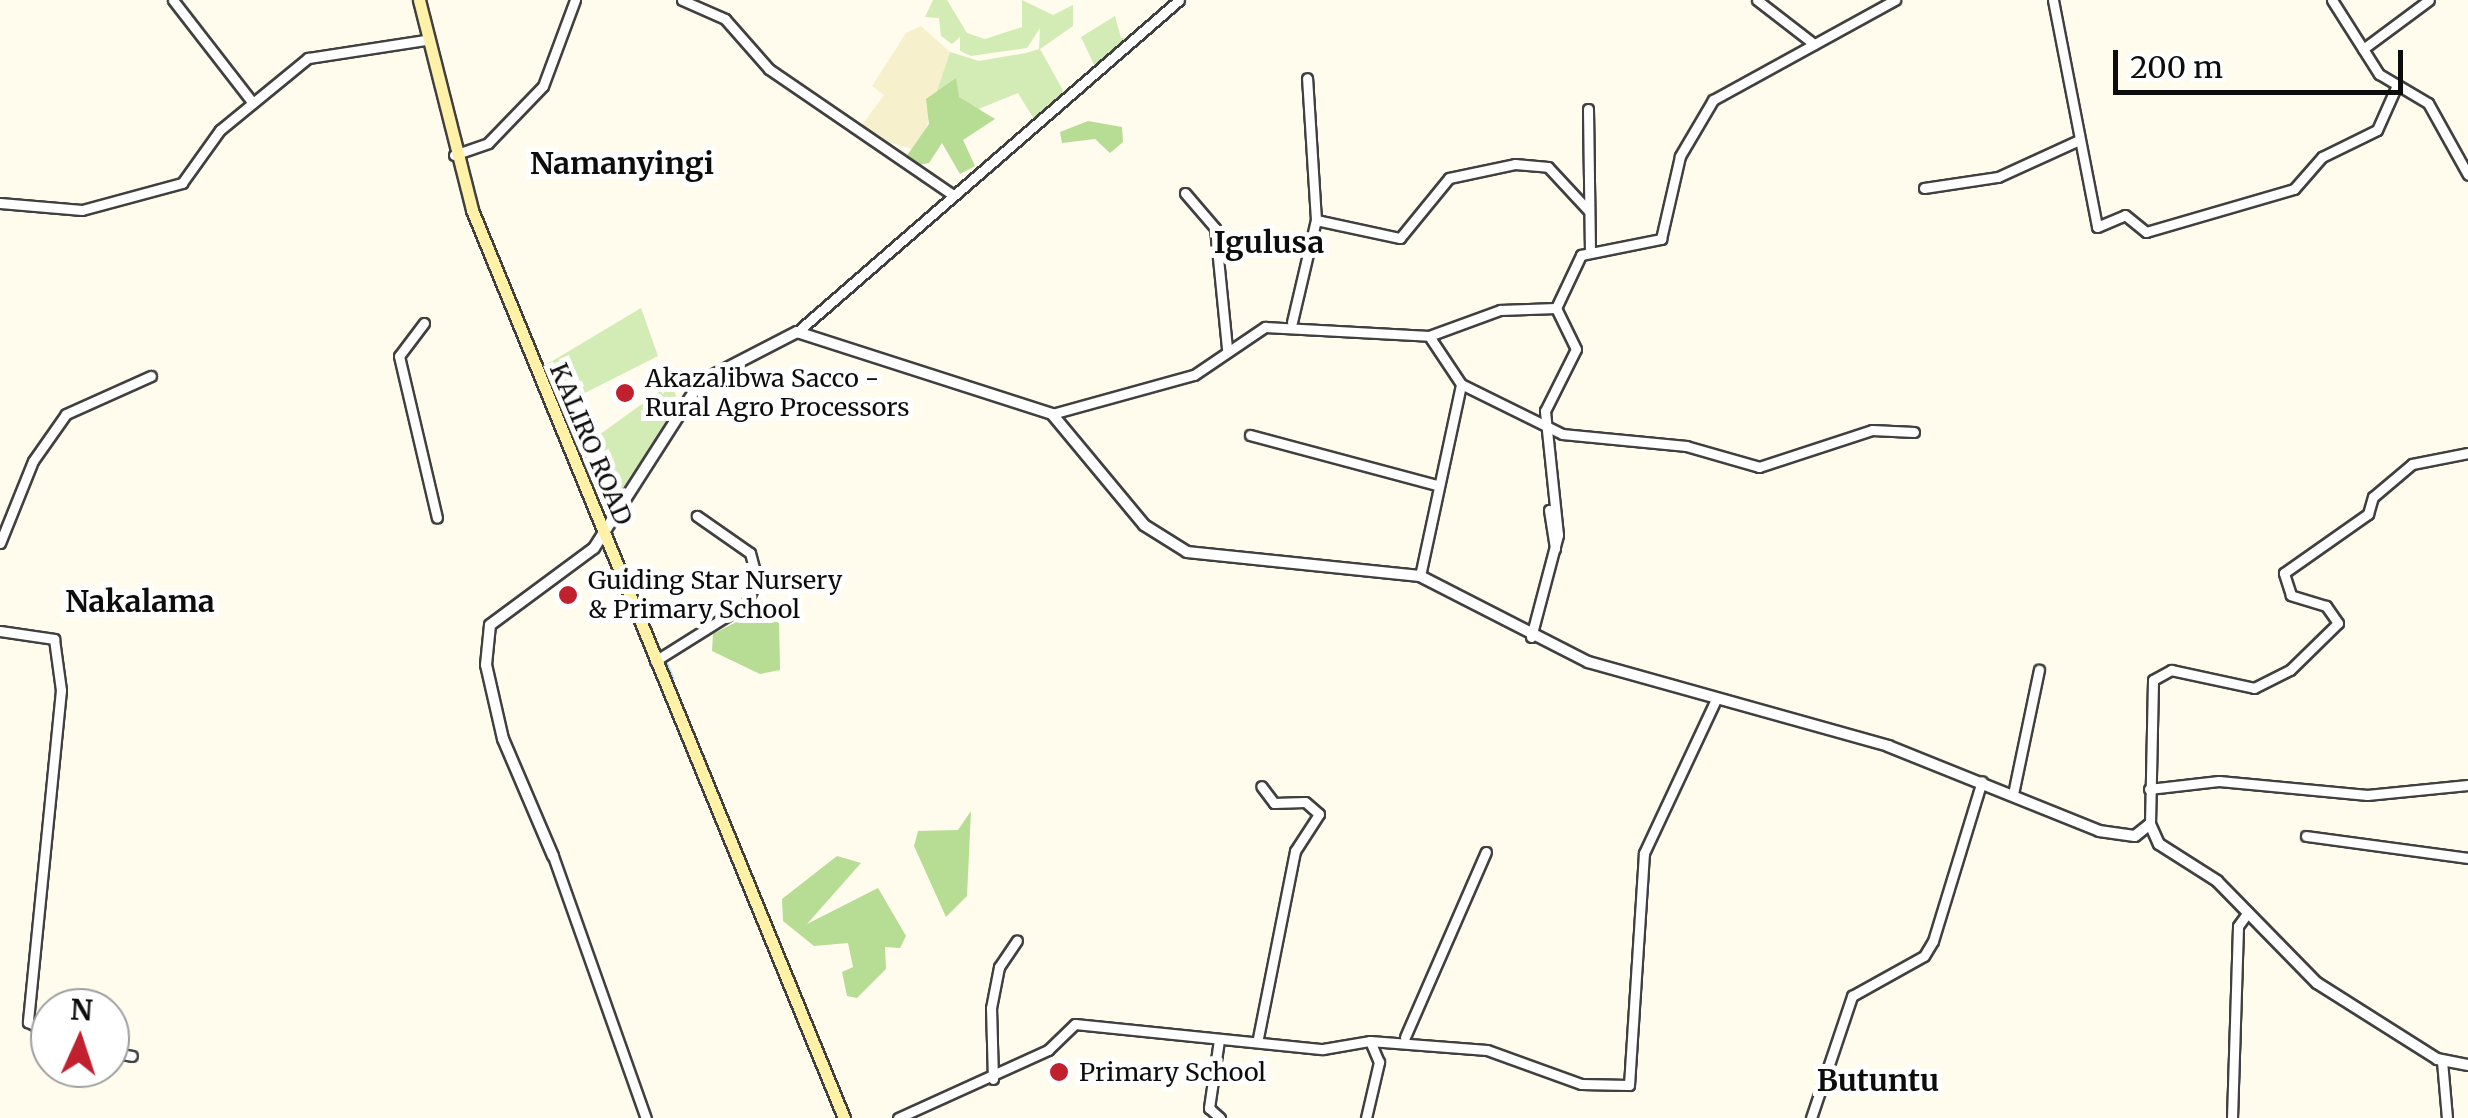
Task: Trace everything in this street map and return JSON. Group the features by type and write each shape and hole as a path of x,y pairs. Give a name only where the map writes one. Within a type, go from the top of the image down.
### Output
{"main road":[{"name":"KALIRO ROAD","path":"419,0 454,155 655,661 844,1118"}],"street":[{"path":"174,0 252,102"},
{"path":"454,155 488,143 543,86 575,0"},
{"path":"682,0 725,19 769,69 952,195"},
{"path":"646,1118 552,856 503,739 483,640 533,587 594,548 602,527 700,382 798,332 1179,0"},
{"path":"1757,0 1814,44"},
{"path":"1590,249 1660,239 1696,116 1895,0"},
{"path":"2053,0 2061,61 2078,94 2077,140 2092,225 2128,215 2146,232 2306,183 2322,157 2377,130 2397,85"},
{"path":"2332,0 2363,49 2397,85 2428,103 2468,175"},
{"path":"2363,49 2429,0"},
{"path":"0,203 82,210 182,183 252,102 338,47 426,40"},
{"path":"1292,322 1316,220 1307,78"},
{"path":"1556,308 1590,249 1588,109"},
{"path":"1924,188 1998,177 2077,140"},
{"path":"1316,220 1400,238 1449,178 1514,164 1548,167 1588,210"},
{"path":"1185,193 1214,228 1227,349"},
{"path":"798,332 1052,414 1172,384 1227,349 1292,322 1429,336 1500,310 1556,308"},
{"path":"1531,637 1556,552 1543,425 1576,349 1556,308"},
{"path":"424,323 399,356 437,518"},
{"path":"1429,336 1462,384 1543,425 1686,446 1759,468 1872,430 1914,432"},
{"path":"0,544 32,461 66,414 152,376"},
{"path":"1420,576 1462,384"},
{"path":"1052,414 1144,525 1187,552 1420,576 1531,637 1982,780 2079,824 2159,844 2248,912 2317,983 2442,1061 2468,1065"},
{"path":"1250,435 1437,485"},
{"path":"2159,844 2150,824 2153,680 2171,670 2254,688 2290,670 2338,623 2326,606 2284,588 2292,564 2368,514 2373,496 2412,464 2468,453"},
{"path":"655,661 746,604 757,579 750,553 697,516"},
{"path":"0,631 54,638 60,690 31,988"},
{"path":"2013,794 2039,670"},
{"path":"898,1118 948,1089 993,1078 1076,1024 1218,1040 1258,1038 1323,1049 1405,1037 1487,1050 1581,1084 1630,1085 1644,853 1716,698"},
{"path":"1811,1118 1852,996 1924,956 1933,942 1982,780"},
{"path":"2149,789 2218,781 2367,796 2468,785"},
{"path":"1258,1038 1295,851 1319,814 1305,802 1274,803 1261,786"},
{"path":"2134,836 2150,824"},
{"path":"2306,836 2468,858"},
{"path":"1405,1037 1486,852"},
{"path":"2232,1118 2238,926 2248,912"},
{"path":"993,1078 991,1008 998,967 1017,940"},
{"path":"1218,1040 1209,1108 1220,1118"},
{"path":"1366,1118 1379,1062 1370,1041"},
{"path":"2442,1061 2447,1118"}],"shaded area":[{"path":"921,26 950,52 919,151 856,133 884,95 872,86 906,33"}],"green space":[{"path":"933,0 947,0 967,33 985,39 1022,27 1022,0 1053,15 1073,5 1073,26 1040,49 1065,94 1035,121 1018,93 976,110 936,94 950,52 979,61 1026,53 1039,49 1040,28 1027,48 971,56 960,51 960,37 952,44 941,36 939,18 925,17"},
{"path":"1115,16 1121,38 1131,38 1096,69 1081,37"},
{"path":"956,78 959,97 995,119 963,140 975,166 960,174 942,143 929,163 912,166 906,157 929,124 926,99"},
{"path":"1088,121 1122,127 1123,142 1110,153 1095,139 1062,143 1060,132"},
{"path":"641,308 658,356 561,405 544,366"},
{"path":"671,383 680,406 608,511 581,448"},
{"path":"754,613 779,623 780,670 760,674 712,651 713,634"},
{"path":"971,811 967,896 946,917 914,846 918,831 958,830"},
{"path":"837,856 861,863 807,924 878,888 906,936 900,948 885,947 886,969 857,998 847,996 842,972 853,967 848,943 814,946 783,921 782,899"}],"waterway":[{"path":"638,597 649,627"},
{"path":"652,634 663,654"},
{"path":"667,664 673,678"}],"place":[{"name":"Akazalibwa Sacco - Rural Agro Processors","path":"625,393"},
{"name":"Guiding Star Nursery & Primary School","path":"568,595"},
{"name":"Primary School","path":"1059,1072"}],"district":[{"name":"Namanyingi","path":"622,163"},
{"name":"Igulusa","path":"1269,242"},
{"name":"Nakalama","path":"140,601"},
{"name":"Butuntu","path":"1878,1080"}]}
